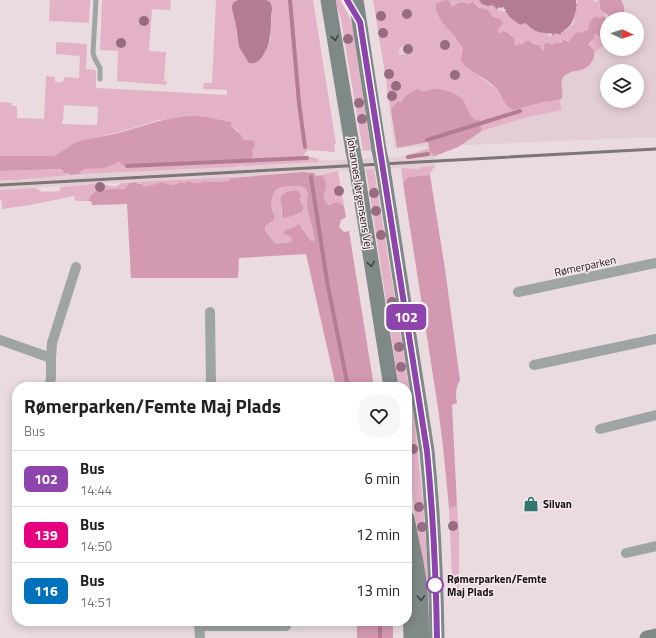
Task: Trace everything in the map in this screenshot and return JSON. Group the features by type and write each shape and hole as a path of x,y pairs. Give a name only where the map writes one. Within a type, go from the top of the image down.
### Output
{"street":[{"name":"Johannes Jørgensens Vej","path":"328,0 390,382"},
{"path":"347,0 360,22"},
{"path":"356,0 427,451 434,552 437,638"},
{"name":"Rømerparken","path":"518,292 656,263"},
{"path":"50,382 52,343 76,267"},
{"path":"210,312 211,382"},
{"path":"534,365 656,339"},
{"path":"0,340 51,358"},
{"path":"600,429 656,416"},
{"path":"412,542 420,581 422,638"},
{"path":"626,553 656,546"},
{"path":"200,626 200,638"},
{"path":"411,626 411,638"},
{"path":"647,638 656,636"}],"lane":[{"path":"96,0 93,53 100,68 100,79"}],"shaded area":[{"path":"50,0 90,0 89,23 49,21"},
{"path":"102,0 171,0 170,10 152,9 149,50 166,52 164,81 167,81 166,85 117,81 118,51 100,50"},
{"path":"216,0 238,0 232,9 239,47 270,42 272,14 269,1 266,0 313,0 336,144 334,144 335,152 308,150 303,155 319,159 318,162 80,174 80,172 84,169 119,162 125,166 223,161 234,162 252,158 253,146 242,138 237,130 231,126 231,122 207,117 182,117 159,120 119,132 76,142 53,156 0,156 0,102 12,103 12,106 17,106 17,118 44,119 46,76 55,77 55,82 63,82 64,77 79,78 80,56 56,54 56,42 87,44 86,69 96,70 96,88 227,95 227,90 203,89 204,83 212,83","holes":["64,105 98,107 97,125 62,124"]},
{"path":"238,0 266,0 272,6 268,45 262,57 255,63 249,63 239,47 232,9 234,2"},
{"path":"334,0 340,0 352,23 371,150 363,151 341,19"},
{"path":"373,0 446,0 442,1 447,28 460,44 462,52 473,72 496,89 508,108 513,110 544,102 559,100 562,110 524,118 482,131 479,120 470,114 458,95 446,90 431,89 424,91 418,89 402,100 401,103 391,109 391,111","holes":["408,44 412,46 409,53 400,55 399,49 402,46"]},
{"path":"376,0 656,0 656,137 394,148"},
{"path":"446,0 479,0 483,5 492,5 500,11 507,12 520,25 525,23 540,32 548,34 549,37 552,35 554,36 553,34 560,32 566,27 567,29 571,29 570,26 574,23 575,12 577,11 577,0 593,0 597,2 599,0 600,9 602,12 600,12 600,18 588,25 587,31 569,42 567,40 554,43 542,50 540,45 526,41 522,45 516,46 509,37 498,32 501,26 497,17 492,16 488,11 479,7 475,3 468,4 460,2 456,3 452,7"},
{"path":"479,0 576,0 576,4 578,5 576,6 577,12 575,12 570,26 565,30 564,29 561,34 556,33 554,36 551,33 544,33 534,30 525,23 520,25 509,16 504,7 499,7 496,9 492,5 488,6 482,4"},
{"path":"599,0 621,0 624,12 604,12 600,9"},
{"path":"442,1 449,1 452,7 460,2 468,4 473,2 479,8 486,9 492,16 500,19 503,23 498,32 500,33 504,31 512,36 516,46 519,44 522,45 526,41 529,41 540,45 542,50 544,50 544,44 547,43 551,45 558,42 560,43 564,40 569,42 576,33 587,31 591,20 595,17 600,18 600,36 596,34 594,35 594,38 588,45 594,50 594,56 590,65 584,69 570,72 563,77 561,83 562,98 559,100 544,102 513,110 507,106 492,84 469,69 461,61 461,47 437,13 436,4"},
{"path":"596,34 600,36 600,48 595,53 594,50 588,45 592,42 594,35"},
{"path":"418,89 427,91 439,89 457,95 463,99 472,117 479,120 482,131 458,147 435,156 430,152 428,142 397,148 391,109 399,101 401,103 408,94"},
{"path":"192,116 207,117 231,122 231,126 241,135 242,138 245,140 254,141 255,144 252,151 252,158 234,162 223,161 124,166 119,162 104,168 84,169 80,172 80,174 70,175 68,173 64,173 61,169 0,171 0,156 53,156 76,142 122,132 165,120"},
{"path":"429,148 430,152 435,156 408,157 408,155"},
{"path":"408,155 408,157 435,156 435,166 421,167 420,169 401,168 338,171 316,176 314,173 303,172 231,178 110,183 0,190 0,180 17,180 80,174 234,167 243,165 291,164 318,162 319,160 399,157"},
{"path":"435,166 430,175 409,177 403,183 401,168 420,169 421,167"},
{"path":"61,169 70,175 17,180 0,180 0,171"},
{"path":"366,169 374,169 408,382 398,382"},
{"path":"338,171 344,206 340,203 329,205 325,199 326,183 321,175"},
{"path":"303,172 314,173 316,176 321,175 326,181 324,197 326,202 329,205 336,202 344,206 346,217 341,220 339,227 344,232 349,231 373,382 335,382 306,254 239,258 238,278 131,278 127,204 92,205 91,201 88,201 90,196 96,191 125,189 129,183 136,182 137,184 142,184 143,186 150,186 158,183 173,185 188,181 200,183 204,181 228,181 231,178","holes":["284,187 303,187 307,191 307,205 315,240 311,241 298,224 293,228 285,230 283,234 291,236 292,242 275,244 265,231 265,226 273,221 274,218 271,205 274,192"]},
{"path":"430,175 445,269 460,380 456,391 457,403 452,405 457,506 449,508 438,408 403,183 409,177"},
{"path":"231,178 228,181 204,181 200,183 181,182 173,185 159,183 148,187 143,186 140,183 137,184 136,182"},
{"path":"102,183 109,186 117,186 121,183 129,183 126,189 96,191 90,196 88,201 75,201 74,196 2,209 0,190 36,188 42,192 60,191 60,187"},
{"path":"289,186 301,186 307,191 307,205 315,240 311,241 303,228 295,226 286,229 283,234 292,236 292,242 275,244 265,231 265,225 271,223 274,213 271,202 273,193 278,189","holes":["301,195 300,200 303,205 303,211 299,214 285,218 281,212 282,207"]},
{"path":"296,190 301,195 300,200 303,205 303,211 293,216 283,218 281,196 287,192"},
{"path":"412,405 423,503 427,560 429,638 426,638 425,569 415,517 412,488"},
{"path":"457,506 459,532 459,590 457,590 457,579 452,579 449,508"},
{"path":"357,626 393,626 393,638 357,638"}],"waterway":[{"path":"290,0 299,103 305,147"},
{"path":"427,140 520,111"},
{"path":"408,157 428,154"},
{"path":"127,166 307,158"},
{"path":"311,177 327,281 347,382"},
{"path":"380,626 380,638"}],"railway":[{"path":"0,185 656,149"}],"bus line":[{"name":"102","path":"347,0 360,22 427,451 434,552 437,638"}],"place":[{"name":"Silvan","path":"531,504"},
{"name":"Rømerparken/Femte Maj Plads","path":"435,585"}]}
